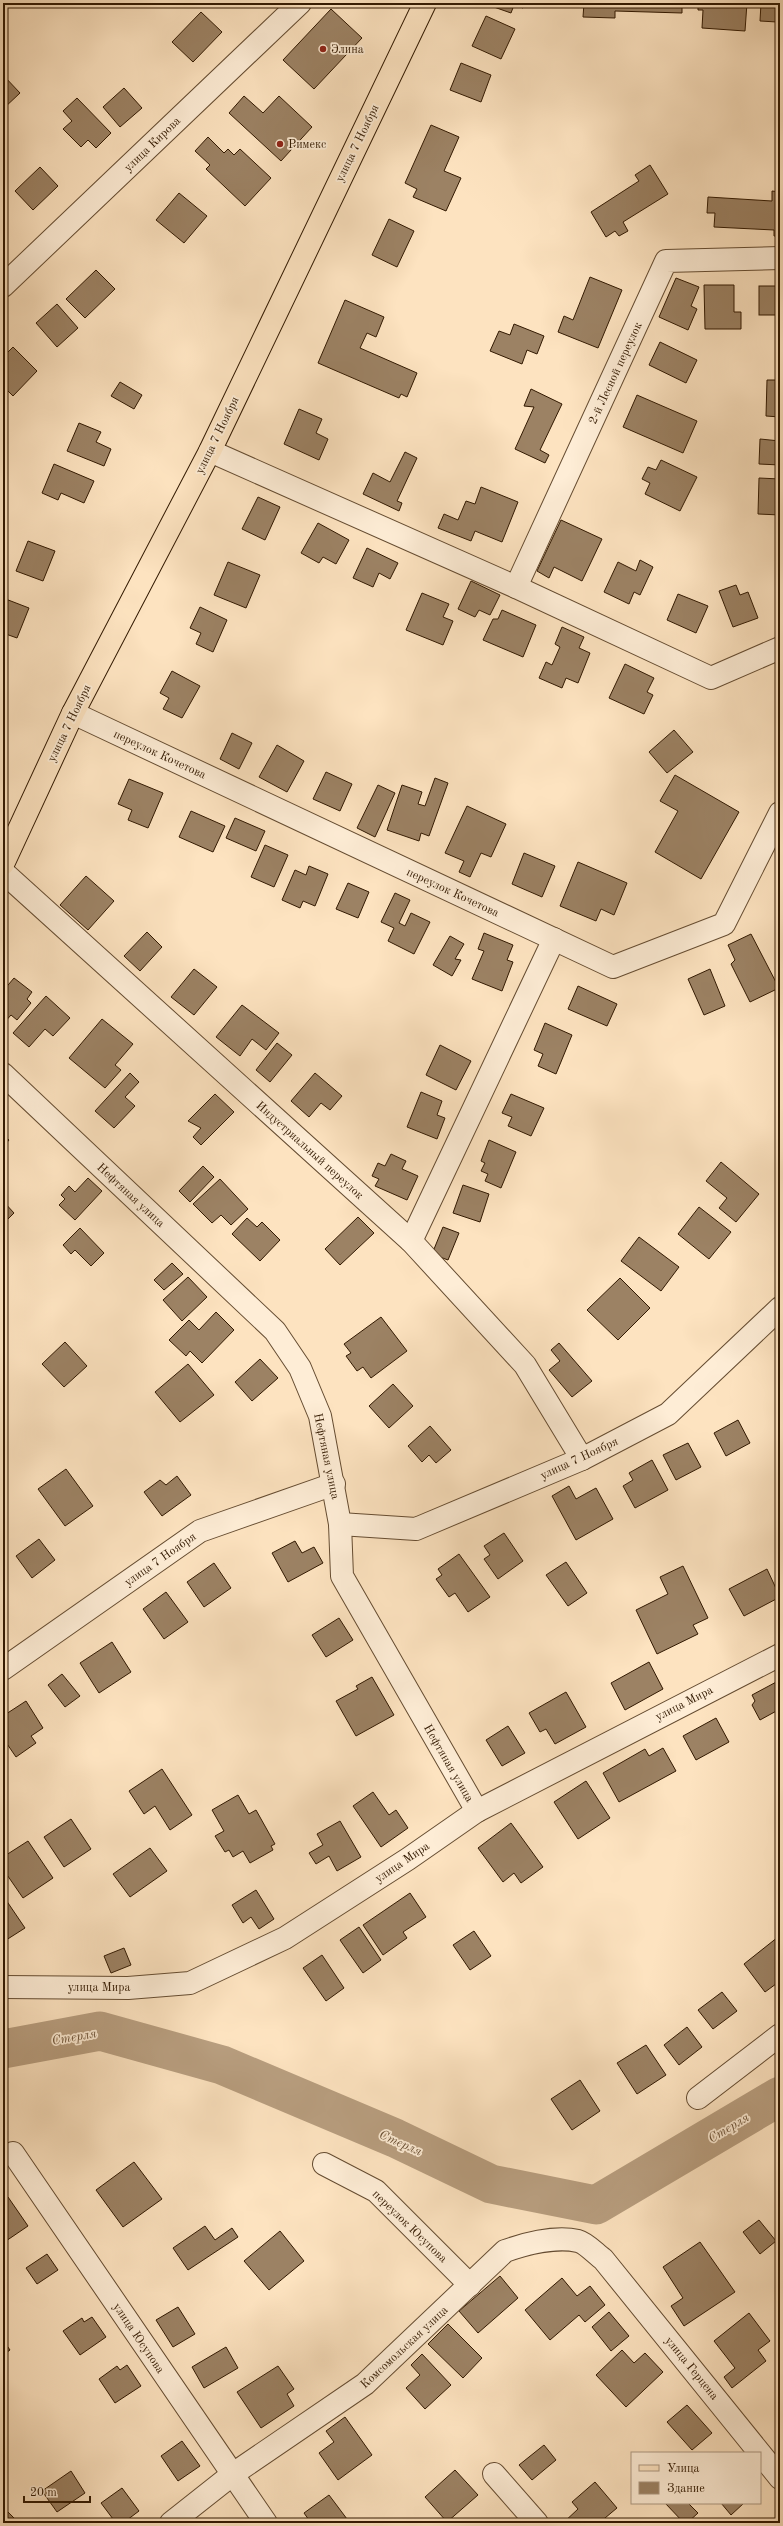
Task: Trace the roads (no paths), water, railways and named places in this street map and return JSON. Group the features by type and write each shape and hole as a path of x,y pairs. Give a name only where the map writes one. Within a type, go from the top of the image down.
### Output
{"main road":[{"name":"улица 7 Ноября","path":"3,864 73,713 210,451 425,3"}],"street":[{"name":"улица Кирова","path":"3,286 300,3"},
{"name":"2-й Лесной переулок","path":"516,587 666,261 780,258"},
{"path":"210,451 516,587 711,678 780,648"},
{"name":"переулок Кочетова","path":"73,713 613,967 724,924 780,813"},
{"name":"Индустриальный переулок","path":"3,872 411,1242 525,1365 582,1459"},
{"path":"411,1242 554,939"},
{"name":"Нефтяная улица","path":"3,1074 275,1331 300,1368 320,1416 334,1484 340,1524 342,1576 476,1811"},
{"name":"улица 7 Ноября","path":"340,1524 416,1529 582,1459 668,1414 780,1308"},
{"name":"улица 7 Ноября","path":"3,1669 200,1531 334,1484"},
{"name":"улица Мира","path":"3,1987 128,1988 190,1983 285,1938 408,1859 476,1811 780,1655"},
{"path":"698,2098 780,2035"},
{"name":"улица Юсупова","path":"13,2153 266,2523"},
{"name":"переулок Юсупова","path":"324,2164 376,2191 470,2285"},
{"name":"Комсомольская улица","path":"171,2523 232,2474 365,2384 505,2252 527,2243 578,2241 603,2259"},
{"name":"улица Герцена","path":"603,2259 759,2452"},
{"name":"улица Герцена","path":"761,2454 780,2478"},
{"path":"494,2474 536,2523"}],"waterway":[{"name":"Стерля","path":"3,2049 100,2031 222,2065 395,2138 491,2184 596,2205 780,2096"}],"place":[{"name":"Элина","path":"323,49"},
{"name":"Римекс","path":"280,144"}]}
